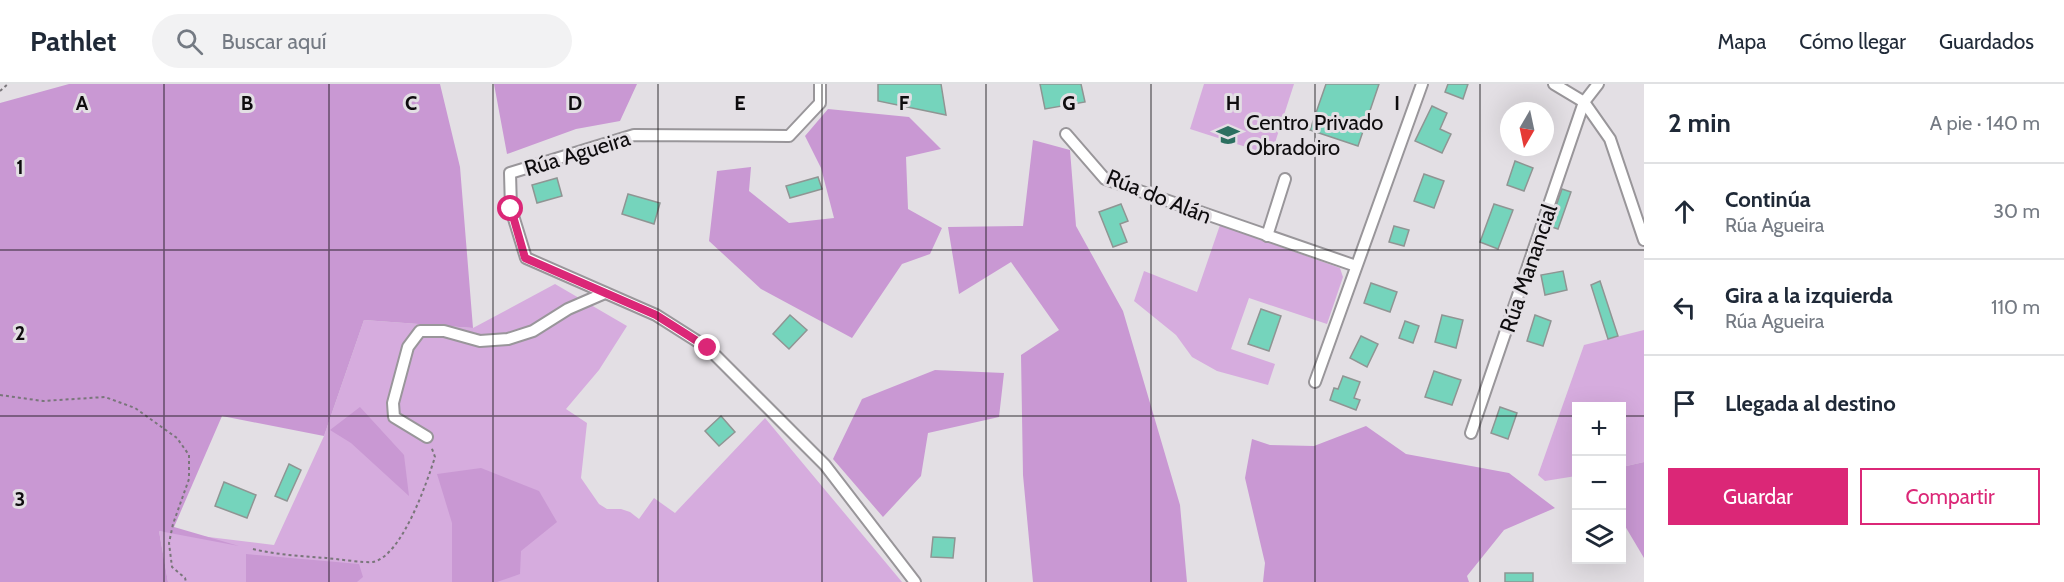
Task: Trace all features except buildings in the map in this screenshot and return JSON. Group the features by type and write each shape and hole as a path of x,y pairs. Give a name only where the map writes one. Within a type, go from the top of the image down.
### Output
{"street":[{"name":"Rúa Agueira","path":"819,84 820,103 789,136 634,135 510,173 511,209 525,258 656,315 708,348 825,465 915,582"},
{"path":"1315,382 1422,84"},
{"path":"1554,84 1584,102 1610,139 1644,240"},
{"name":"Rúa Manancial","path":"1471,433 1584,102 1598,84"},
{"name":"Rúa do Alán","path":"1066,134 1105,179 1356,266"},
{"path":"1267,236 1285,179"},
{"path":"427,437 394,417 393,403 408,347 420,331 444,331 480,341 508,339 533,331 568,309 606,293"}],"path":[{"path":"0,91 8,84"},
{"path":"0,395 43,401 105,397 135,408 177,438 189,455 189,479 173,524 169,543 172,567 185,578 186,582"},
{"path":"253,549 270,553 374,562 392,550 407,526 425,486 435,457 427,437"}],"shaded area":[{"path":"69,84 440,84 460,167 473,328 364,320 324,436 222,416 174,527 239,546 159,531 168,582 0,582 0,103"},
{"path":"494,84 637,84 620,121 576,129 507,154"},
{"path":"1204,84 1294,84 1271,155 1190,129"},
{"path":"828,109 909,117 941,149 906,157 908,209 942,228 930,254 902,264 852,338 761,289 709,241 717,171 751,167 749,191 789,223 834,218 821,168 805,136"},
{"path":"1033,140 1070,150 1076,226 1123,311 1180,505 1187,582 1033,582 1023,475 1021,355 1059,330 1011,262 959,294 948,227 1023,226"},
{"path":"1220,225 1340,268 1343,277 1327,324 1249,298 1231,349 1275,364 1268,385 1217,371 1192,357 1176,335 1134,301 1144,271 1197,292"},
{"path":"555,284 627,326 599,370 566,409 587,423 581,478 599,504 607,509 621,509 630,512 639,519 654,498 675,513 765,418 902,582 168,582 159,531 274,545 324,436 364,320 473,328"},
{"path":"1644,330 1644,462 1626,466 1626,402 1572,402 1572,477 1545,481 1538,475 1584,345"},
{"path":"935,370 1004,373 999,417 928,433 921,476 883,517 833,459 862,399"},
{"path":"360,407 404,455 409,496 351,443 330,430"},
{"path":"1366,426 1406,454 1509,473 1555,508 1504,530 1467,576 1469,582 1263,582 1265,563 1245,478 1252,439 1270,445 1314,446"},
{"path":"1644,462 1644,558 1626,528 1626,466"},
{"path":"481,468 539,491 557,522 521,551 520,574 497,582 452,582 452,523 437,474"},
{"path":"246,554 359,564 363,577 357,582 246,582"}],"place":[{"name":"Centro Privado Obradoiro","path":"1228,135"}],"route":[{"path":"511,209 525,258 656,315 708,348"}]}
